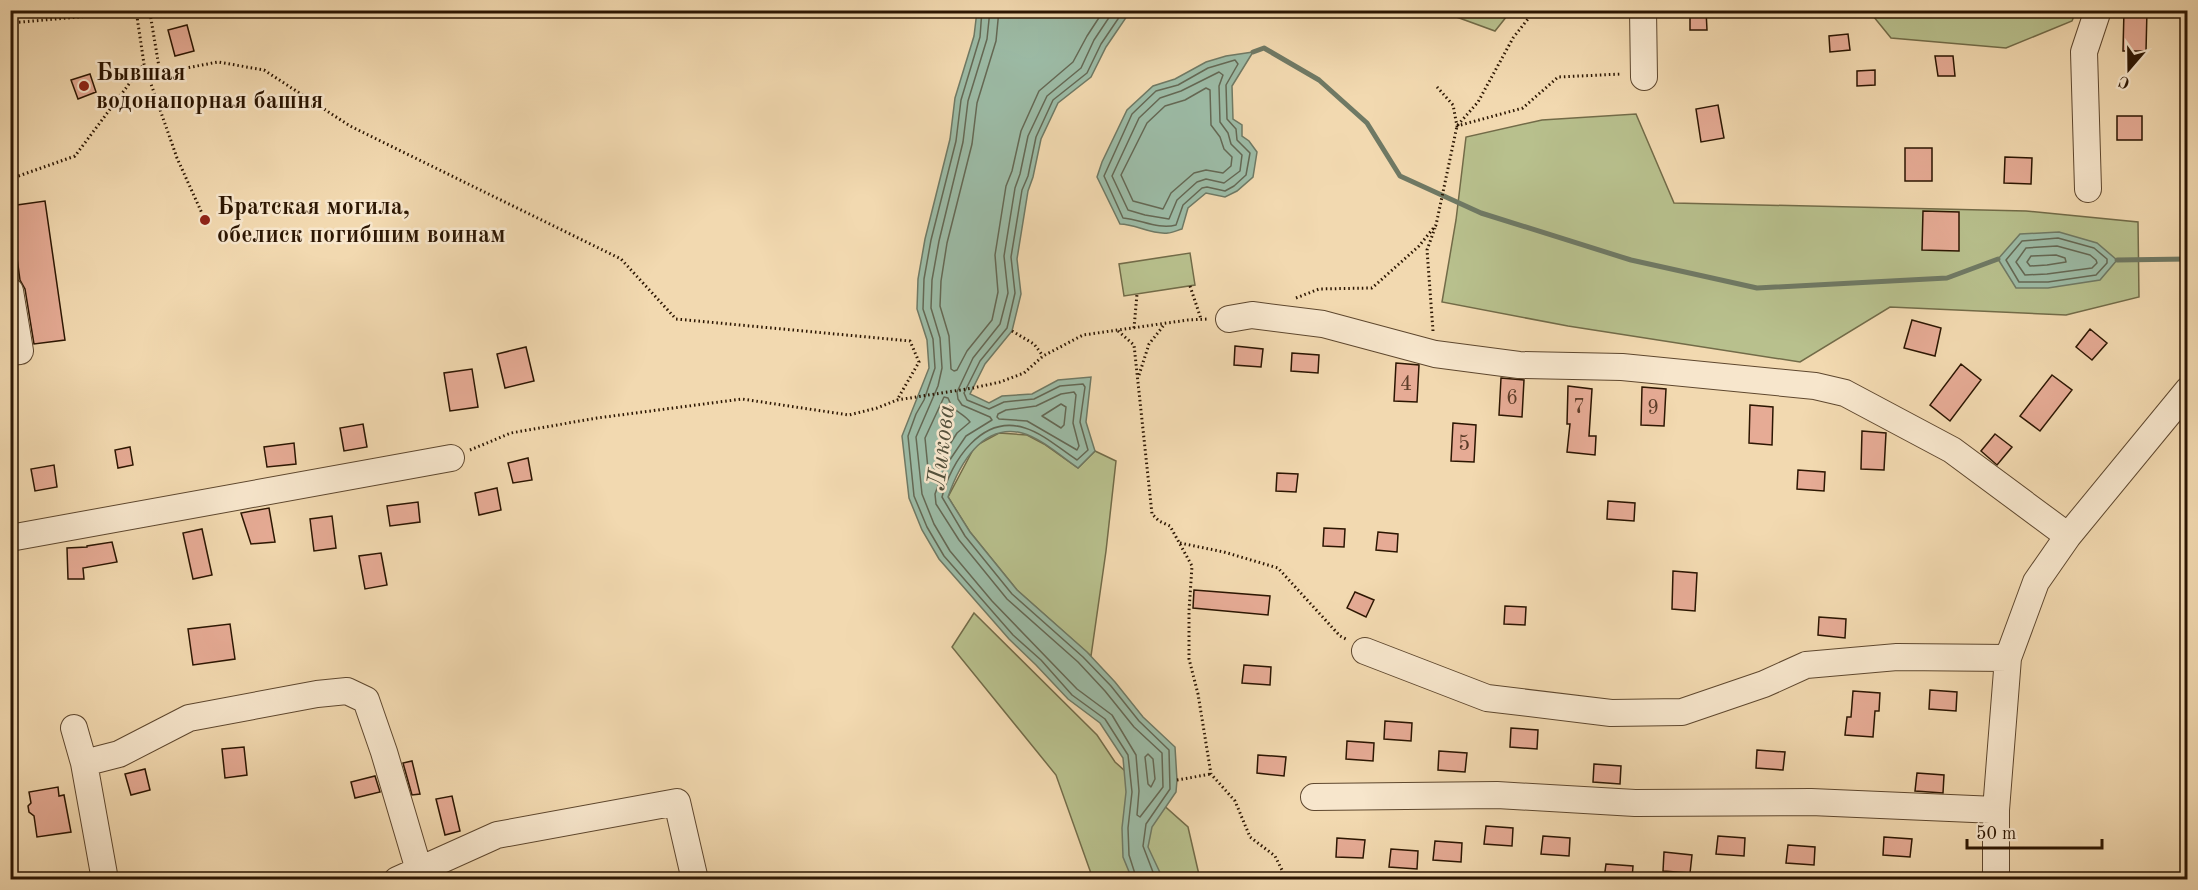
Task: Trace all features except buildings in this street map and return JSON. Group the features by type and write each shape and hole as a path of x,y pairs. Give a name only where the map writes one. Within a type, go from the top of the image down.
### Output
{"street":[{"path":"1643,10 1644,77"},
{"path":"2088,189 2084,52 2098,10"},
{"path":"10,291 20,351 10,352"},
{"path":"1229,319 1252,315 1323,324 1435,354 1519,365 1645,369 1815,386 1845,393 1952,450 2067,536"},
{"path":"1996,879 1996,810 2008,658 2036,582 2067,536 2187,390"},
{"path":"10,538 451,458"},
{"path":"1365,651 1487,698 1611,713 1682,712 1764,684 1806,665 1897,657 2008,658"},
{"path":"84,763 118,754 189,718 317,694 347,691 366,699 384,752 408,875 496,835 677,802 695,879"},
{"path":"74,728 84,763 105,879"},
{"path":"1314,797 1497,795 1635,803 1811,802 1996,810"}],"path":[{"path":"164,10 148,12 160,73 218,62 264,70 350,126 621,259 676,319 910,341 919,362 897,400"},
{"path":"1457,126 1478,102 1513,38 1535,10"},
{"path":"10,23 136,11 144,64 177,158 205,220"},
{"path":"10,179 75,156 144,64"},
{"path":"1457,126 1523,108 1558,77 1622,74 1644,77"},
{"path":"1435,354 1427,250 1441,207 1457,126 1453,105 1437,87"},
{"path":"1296,297 1318,289 1372,288 1419,246 1436,225"},
{"path":"1190,285 1201,320"},
{"path":"1134,328 1137,294"},
{"path":"451,458 511,433 597,418 742,399 849,415 897,400 1000,382 1024,372 1043,356 1083,335 1165,323 1229,319"},
{"path":"1139,376 1149,344 1165,323"},
{"path":"1012,331 1034,344 1043,356"},
{"path":"1119,331 1134,345 1152,514 1170,526 1192,566 1189,659 1198,693 1211,774 1235,801 1250,837 1275,856 1287,879"},
{"path":"1180,543 1224,552 1278,568 1340,636 1365,651"},
{"path":"1177,780 1211,774"}],"green space":[{"path":"1440,11 1511,11 1495,31"},
{"path":"1869,11 2076,11 2072,21 2006,48 1891,38"},
{"path":"1636,114 1674,203 2026,211 2138,222 2139,297 2066,315 1890,307 1800,362 1568,326 1442,302 1456,220 1466,137 1542,120"},
{"path":"1190,253 1195,285 1124,296 1119,264"},
{"path":"999,433 1027,435 1078,468 1095,451 1116,461 1091,656 1017,590 970,532 948,497 975,446"},
{"path":"974,613 1097,735 1115,762 1188,827 1200,879 1093,879 1056,775 952,647"}],"water":[{"name":"Ликова","path":"977,11 1140,11 1127,16 1106,47 1091,77 1058,103 1041,139 1028,191 1017,259 1021,294 1012,331 985,364 970,394 989,403 1002,396 1032,394 1058,380 1091,377 1086,422 1095,451 1078,468 1044,444 1022,433 995,434 974,449 959,472 948,497 970,532 1017,590 1087,652 1143,717 1175,747 1176,792 1152,827 1148,847 1163,879 1132,879 1123,857 1122,828 1126,792 1123,758 1100,723 1068,699 1009,639 939,559 922,530 909,498 902,436 929,368 927,340 917,309 918,279 925,239 950,139 955,98 974,36"},
{"path":"1253,52 1232,86 1233,119 1242,125 1242,136 1257,152 1253,177 1237,191 1225,197 1206,193 1188,208 1182,229 1171,233 1120,224 1097,177 1127,110 1153,86 1175,79 1206,62"},
{"path":"2059,232 2097,243 2117,260 2100,280 2048,288 2016,288 1998,259 2020,234"}],"waterway":[{"path":"1253,52 1264,48 1319,80 1367,123 1400,176 1481,213 1631,260 1757,288 1947,278 1998,259"},
{"path":"2117,260 2188,259"}],"place":[{"name":"Бывшая водонапорная башня","path":"84,86"},
{"name":"Братская могила, обелиск погибшим воинам","path":"205,220"}]}
